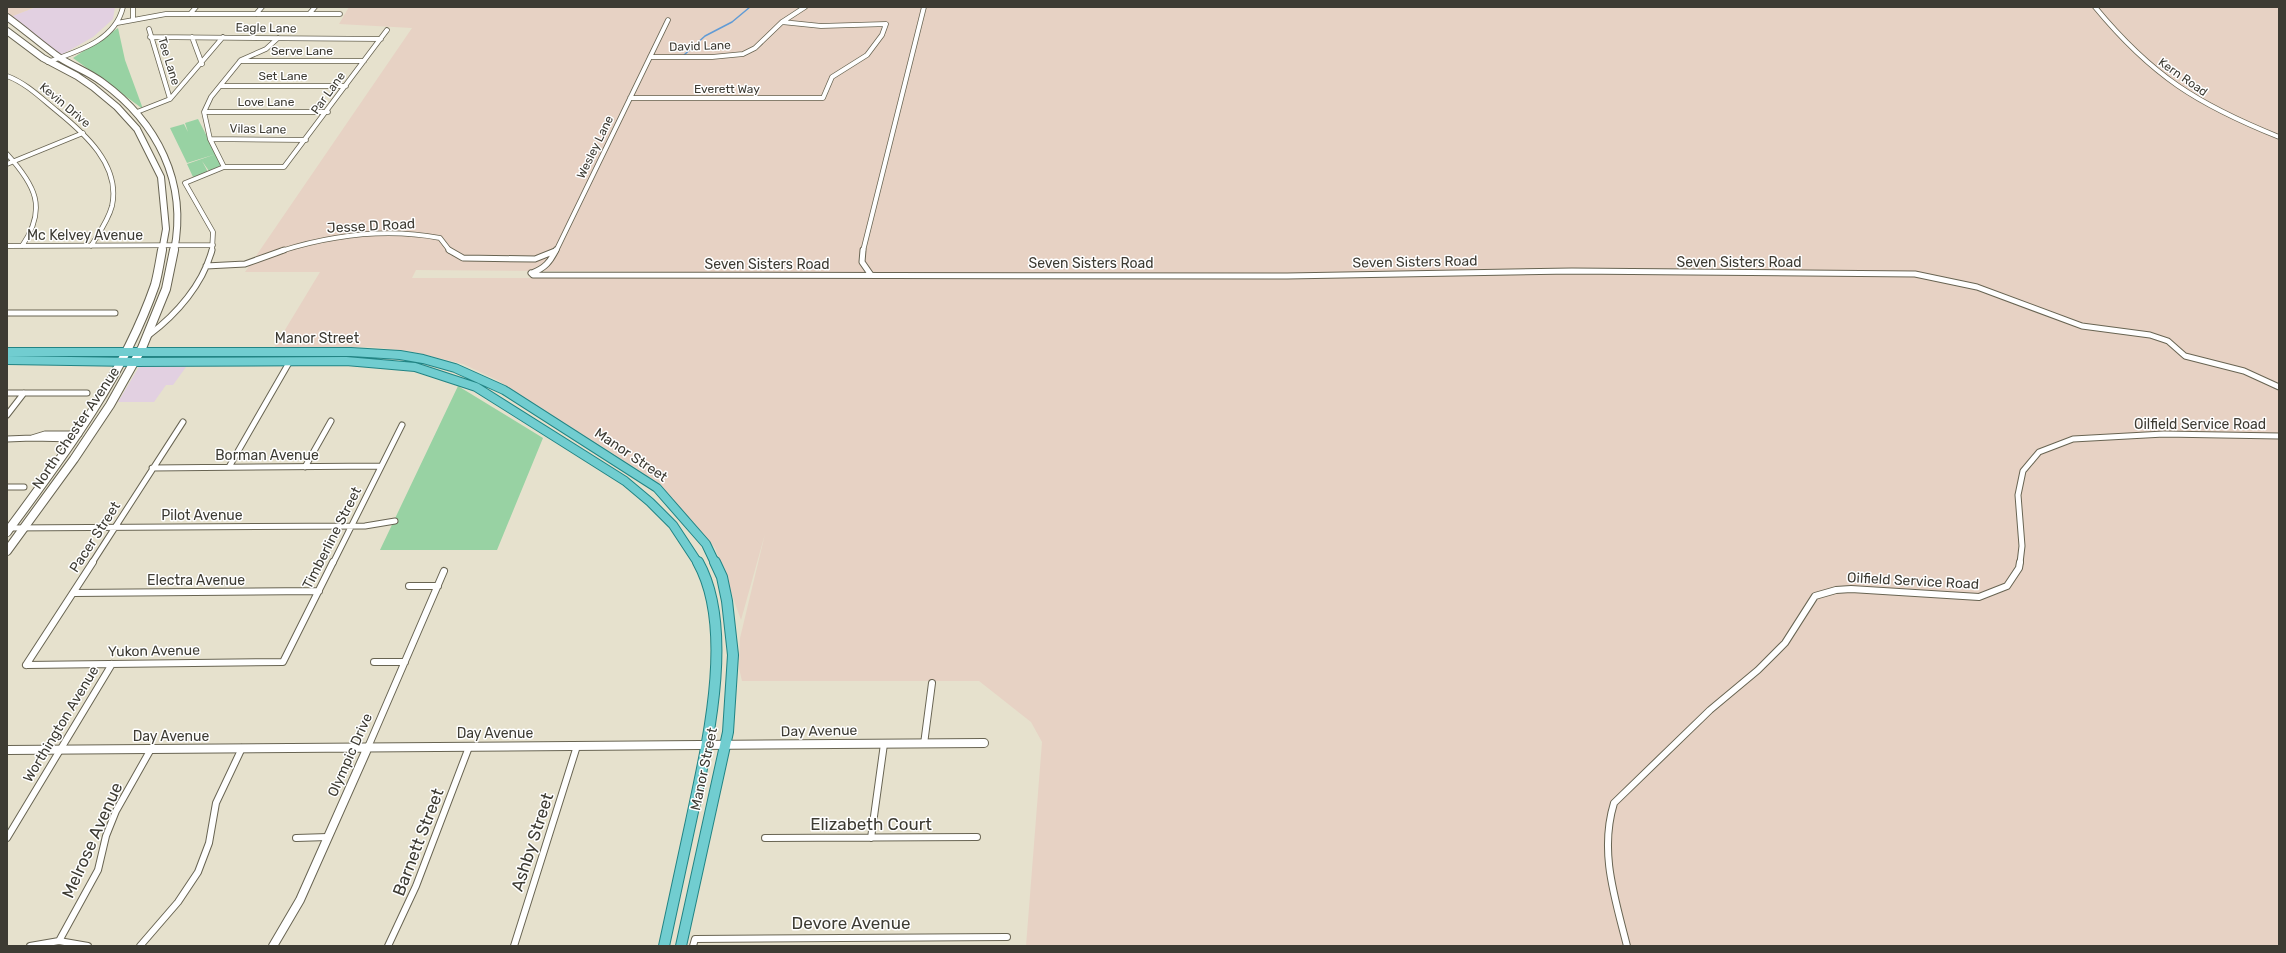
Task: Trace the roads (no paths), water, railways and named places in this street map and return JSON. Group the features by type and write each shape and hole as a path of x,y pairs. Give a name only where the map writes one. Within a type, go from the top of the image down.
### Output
{"main road":[{"name":"North Chester Avenue","path":"7,17 59,57 84,70 137,112 150,127 166,155 174,181 178,212 176,246 169,278 149,335 136,357 130,373 106,413 7,551"},
{"name":"North Chester Avenue","path":"7,30 48,62 81,80 112,103 133,125 150,150 162,184 165,216 163,246 149,305 135,339 109,387 77,436 8,529"},
{"path":"133,125 150,127"},
{"name":"Manor Street","path":"7,352 63,354 127,352 136,357 346,361 394,364 440,374 476,387 626,481 643,494 664,514 683,537 706,581 716,641 707,746 664,946"},
{"name":"Manor Street","path":"7,360 122,361 136,357 351,352 400,355 423,359 455,368 504,390 636,473 657,488 689,522 706,544 722,577 731,621 733,655 728,732 681,946"}],"street":[{"path":"48,62 59,57 75,53 91,44 117,23 122,14 123,7"},
{"path":"133,7 133,20"},
{"path":"190,14 196,7"},
{"path":"256,14 262,7"},
{"path":"309,14 315,7"},
{"name":"David Lane","path":"650,57 712,58 743,54 755,48 782,22 805,7"},
{"path":"870,275 862,262 862,254 924,7"},
{"name":"Kern Road","path":"2095,7 2144,62 2175,86 2223,115 2279,137"},
{"path":"117,23 159,14 340,14"},
{"name":"Wesley Lane","path":"531,273 543,269 548,265 668,20"},
{"name":"Everett Way","path":"630,98 823,98 832,77 867,55 882,35 886,24 816,26 782,22"},
{"name":"Tee Lane","path":"149,29 150,37 170,99"},
{"name":"Par Lane","path":"224,167 284,167 328,112 387,30"},
{"name":"Eagle Lane","path":"150,37 381,39"},
{"path":"192,37 202,64"},
{"path":"137,112 170,99 202,64 223,37"},
{"path":"149,335 159,329 173,316 206,266 213,245 213,235 211,229 184,184 224,167 210,139 204,112 211,97 240,61 266,49 278,38"},
{"name":"Serve Lane","path":"240,61 364,61"},
{"name":"Kevin Drive","path":"7,76 19,81 83,133 105,163 114,195 109,219 91,246"},
{"name":"Set Lane","path":"220,86 346,86"},
{"name":"Love Lane","path":"204,112 328,112"},
{"path":"7,164 83,133"},
{"name":"Vilas Lane","path":"210,139 306,140"},
{"path":"7,154 14,161 30,185 38,213 32,232 22,246"},
{"name":"Jesse D Road","path":"206,266 246,264 284,249 318,241 353,236 413,233 440,238 452,252 463,258 535,259 555,250"},
{"path":"163,246 213,245"},
{"name":"Mc Kelvey Avenue","path":"7,246 163,246"},
{"name":"Seven Sisters Road","path":"531,273 533,275 1287,276 1564,271 1915,274 1977,286 2082,326 2156,337 2168,341 2185,356 2244,371 2279,387"},
{"path":"7,313 115,313"},
{"path":"229,467 290,361"},
{"path":"7,393 87,393"},
{"path":"7,415 24,393"},
{"path":"305,467 331,421"},
{"name":"Pacer Street","path":"26,665 116,528 152,468 183,422"},
{"name":"Timberline Street","path":"283,662 402,425"},
{"path":"7,439 32,438 45,434 77,436"},
{"name":"Oilfield Service Road","path":"1627,946 1615,897 1608,858 1608,824 1614,803 1710,710 1734,692 1785,643 1815,596 1836,590 1851,589 1979,597 1993,595 2007,587 2020,569 2022,558 2018,484 2028,464 2038,453 2050,445 2073,439 2164,434 2279,436"},
{"name":"Borman Avenue","path":"152,468 381,466"},
{"path":"7,487 24,487"},
{"name":"Pilot Avenue","path":"8,529 351,526 395,521"},
{"name":"Olympic Drive","path":"273,946 300,900 444,571"},
{"path":"408,586 438,586"},
{"name":"Electra Avenue","path":"73,593 318,591"},
{"name":"Yukon Avenue","path":"26,665 283,662"},
{"path":"374,662 405,662"},
{"name":"Worthington Avenue","path":"7,838 112,664"},
{"path":"924,744 932,683"},
{"name":"Day Avenue","path":"7,750 984,743"},
{"path":"871,838 884,744"},
{"name":"Barnett Street","path":"388,946 416,886 469,746"},
{"name":"Ashby Street","path":"514,946 577,746"},
{"path":"140,946 178,902 198,872 209,844 216,802 242,748"},
{"name":"Melrose Avenue","path":"59,942 98,870 106,836 116,811 151,749"},
{"path":"296,838 328,837"},
{"name":"Elizabeth Court","path":"766,838 977,837"},
{"name":"Devore Avenue","path":"694,943 1007,937"},
{"path":"30,946 59,942 88,946"}],"waterway":[{"path":"684,55 705,36 732,22 750,7"}]}
